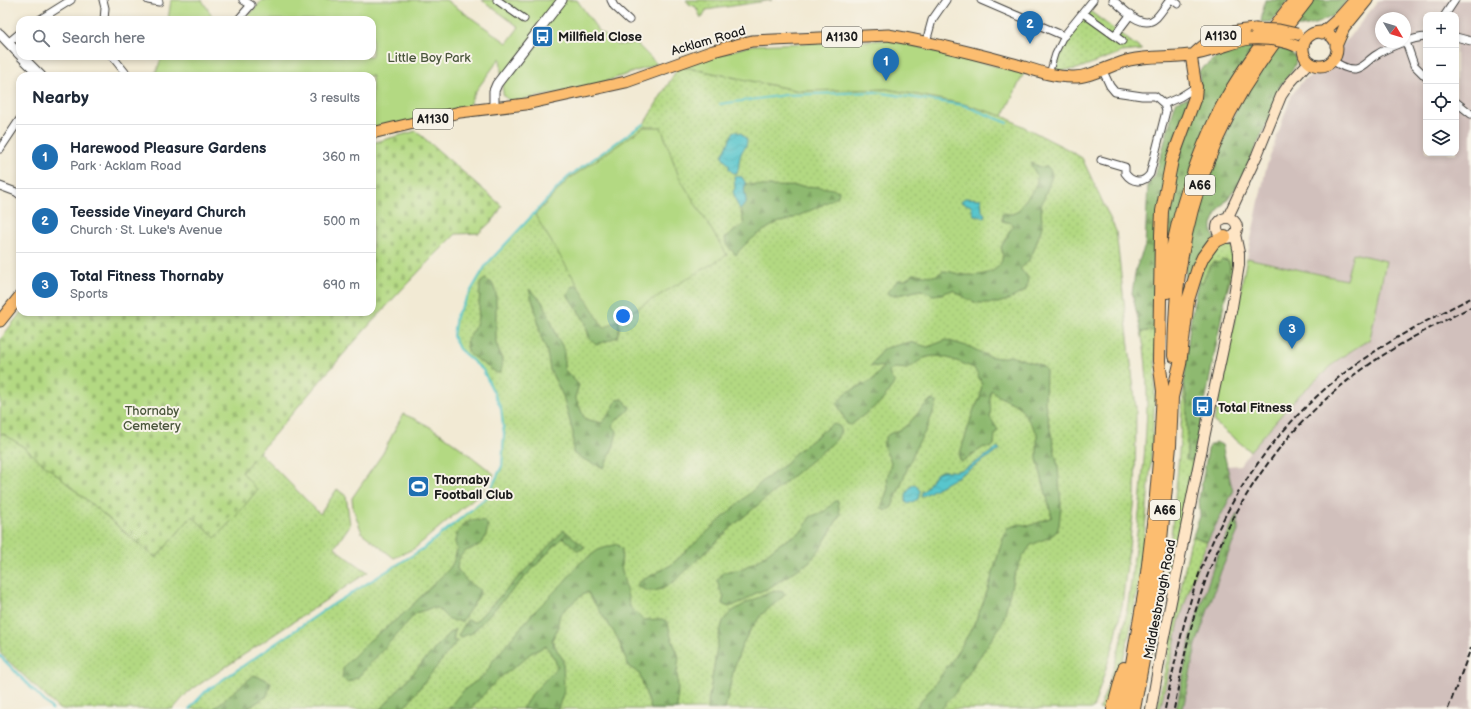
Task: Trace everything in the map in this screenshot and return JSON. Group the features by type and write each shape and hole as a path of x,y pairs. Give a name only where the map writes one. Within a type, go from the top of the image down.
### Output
{"highway":[{"name":"A66","path":"1134,709 1150,623 1165,509 1168,394 1167,287 1178,224 1191,181 1214,123 1232,88 1249,61 1294,0"},
{"name":"A66","path":"1124,709 1145,589 1168,394 1179,269 1185,238 1204,174 1226,120 1258,66 1307,0"},
{"path":"1168,394 1159,361 1160,249 1162,212 1172,160 1195,96 1196,87"},
{"name":"A66","path":"1168,394 1180,364 1188,300 1198,268 1207,250 1214,242 1230,236"},
{"name":"A66","path":"1113,709 1135,621 1145,589"},
{"path":"1142,709 1149,654 1150,623"}],"main road":[{"name":"A1130","path":"1192,55 1210,41 1244,30 1279,30 1311,36 1322,33 1339,18 1355,0"},
{"path":"1332,60 1335,56 1336,46 1344,28 1367,0"},
{"path":"1322,33 1331,37 1336,46"},
{"name":"Acklam Road","path":"376,132 460,112 549,100 626,82 713,51 752,41 888,34 1012,63 1059,77 1074,78 1135,59 1192,55 1249,39 1275,39 1303,54"},
{"path":"1303,54 1304,43 1311,36"},
{"name":"A1130","path":"1303,54 1313,65 1324,66 1332,60"},
{"name":"Middlesbrough Road","path":"1228,218 1282,96 1303,54"},
{"path":"1192,55 1196,87"},
{"name":"Middlesbrough Road","path":"1228,218 1234,220 1237,225 1237,231 1230,236 1219,234 1217,227 1222,219 1228,218"},
{"name":"Middlesbrough Road","path":"1151,709 1203,440 1232,306 1239,253 1230,236"},
{"path":"0,321 16,301"}],"street":[{"path":"45,16 71,0"},
{"path":"103,0 105,8 104,16"},
{"path":"148,0 159,2"},
{"path":"241,16 251,5 243,0"},
{"path":"497,0 517,10 524,19"},
{"path":"494,108 494,91 497,84 562,0"},
{"path":"611,0 614,6 629,20"},
{"path":"981,0 1064,36"},
{"path":"1049,74 1055,54 1064,36 1093,0"},
{"path":"1113,0 1140,22 1147,23 1155,18 1170,0"},
{"path":"1446,12 1455,0"},
{"path":"926,42 932,20 943,1"},
{"path":"1083,13 1122,41"},
{"path":"1115,35 1131,14"},
{"path":"0,34 16,52"},
{"path":"8,43 16,36"},
{"path":"1411,40 1423,37"},
{"path":"1459,39 1471,41"},
{"path":"1332,60 1339,65 1350,69 1357,69 1377,54 1392,48"},
{"path":"1408,48 1414,65 1423,74"},
{"path":"24,60 37,72"},
{"path":"115,60 125,72"},
{"path":"1101,160 1125,167 1125,172 1132,180 1136,181 1146,179 1150,174 1166,111 1164,104 1155,96 1142,96 1115,92 1110,86 1102,69"},
{"path":"1164,104 1196,87"},
{"path":"1459,104 1471,114"},
{"path":"0,149 16,125"},
{"path":"0,186 16,192"}],"shaded area":[{"path":"1379,0 1471,0 1471,709 1160,709 1179,622 1188,592 1207,542 1233,492 1227,466 1240,465 1250,451 1295,399 1340,358 1370,339 1385,261 1346,280 1247,258 1266,168 1291,96 1304,79 1319,74"}],"green space":[{"path":"171,0 202,0 212,16 169,16"},
{"name":"Little Boy Park","path":"262,0 446,0 507,43 519,27 482,0 577,0 598,30 617,45 636,43 657,64 589,87 514,101 508,99 503,94 500,58 475,92 466,111 376,129 376,72 156,72 161,60 376,60 376,16 248,16"},
{"path":"686,0 772,0 706,10 701,18 696,7 689,4"},
{"path":"1265,0 1289,0 1272,22 1261,22"},
{"path":"1314,0 1347,0 1334,15 1309,26 1294,27"},
{"path":"1087,9 1142,50 1122,52 1077,69 1055,71 1064,46"},
{"path":"890,40 1024,73 1003,116 964,104 887,89 800,91 679,66 753,45"},
{"path":"1244,46 1253,47 1166,264 1166,222 1174,173 1200,88 1199,71 1221,53"},
{"path":"1277,47 1287,50 1293,54 1296,59 1295,64 1279,88 1282,90 1239,184 1218,211 1212,224 1212,232 1215,238 1180,318 1189,240 1209,170 1239,104"},
{"path":"679,66 800,91 887,89 964,104 1003,116 1082,158 1116,231 1136,408 1135,498 1122,605 1115,640 1093,709 189,709 206,691 332,605 424,548 487,497 502,466 504,434 501,408 483,370 459,349 453,336 456,316 486,265 568,177 644,124"},
{"path":"1191,97 1175,140 1156,330 1141,332 1132,293 1136,268 1145,246 1148,184 1155,176 1177,101"},
{"path":"644,127 661,127 679,177 727,255 604,328 535,215 569,179"},
{"name":"Thornaby Cemetery","path":"416,131 502,206 495,218 479,233 456,234 373,320 320,381 242,472 257,490 237,515 215,538 192,516 156,558 21,445 2,433 0,435 0,340 18,316 376,316 376,142"},
{"path":"1031,163 1043,168 1047,166 1051,171 1052,176 1041,206 1042,227 1028,262 1020,269 1028,277 1025,291 1008,300 998,303 977,303 965,298 953,290 933,295 921,290 898,295 889,295 887,292 898,280 905,280 914,274 933,276 944,271 963,275 980,275 993,270 998,266 1003,255 1001,247 1013,225 1012,223 1002,221 1002,213 1012,214 1019,211 1022,204 1036,185 1036,173"},
{"path":"746,184 764,186 823,187 839,191 838,196 827,202 789,220 777,223 754,237 736,255 726,244 725,238 744,224 740,209 745,200 744,191"},
{"path":"1223,244 1230,245 1234,254 1233,269 1226,295 1230,266 1228,261 1218,264 1212,268 1206,274 1202,283 1198,281 1211,251"},
{"path":"1353,253 1386,261 1370,339 1340,358 1295,399 1250,451 1214,422 1247,258 1346,280"},
{"path":"1222,260 1228,261 1230,266 1228,283 1194,460 1186,460 1187,403 1184,382 1190,323 1198,281 1202,283 1213,262 1219,263"},
{"path":"485,279 492,283 496,293 496,343 502,360 501,372 497,373 469,354 466,342 477,323 480,283"},
{"path":"577,286 617,318 619,321 619,331 617,337 596,345 589,338 585,321 568,296 571,287"},
{"path":"529,289 540,299 547,310 557,337 564,349 564,369 579,385 575,397 585,419 602,423 610,413 617,400 623,399 630,408 615,422 613,426 617,431 614,445 604,468 573,453 573,433 563,396 550,370 547,352 541,337 537,316"},
{"path":"1156,330 1156,365 1151,454 1145,530 1138,588 1124,657 1109,708 1099,709 1113,671 1126,617 1136,538 1147,411 1146,363 1141,332"},
{"path":"946,340 970,347 988,356 999,358 1010,356 1038,364 1046,369 1045,404 1058,467 1061,505 1057,531 1050,537 1031,545 1022,558 1013,579 1003,622 956,692 941,709 915,709 952,660 969,634 986,596 1007,528 1020,524 1029,526 1052,517 1037,459 1037,433 1019,406 1000,397 991,390 990,417 998,430 995,434 994,445 991,448 984,447 961,462 959,457 961,450 974,409 980,398 982,383 974,368 945,357 933,356 925,358 906,369 894,368 889,372 891,378 895,382 882,401 851,425 847,424 837,403 846,393 874,379 883,367 871,366 882,349 910,342 928,347"},
{"path":"1184,382 1187,420 1186,459 1194,460 1154,658 1172,528"},
{"path":"934,400 937,403 925,432 916,447 892,507 886,511 881,508 888,488 887,479 891,462 884,448 885,439 890,433 906,426 929,401"},
{"path":"403,414 416,419 440,433 494,474 481,492 415,548 394,558 362,533 353,508 352,498 383,453"},
{"path":"832,424 838,425 841,429 835,441 735,524 676,580 664,588 654,591 647,591 637,586 639,582 671,565 764,480 786,464 794,454"},
{"path":"2,432 21,445 156,558 192,516 215,537 237,515 242,472 259,452 320,514 337,489 346,496 350,525 335,547 339,552 368,572 188,692 173,709 59,709 0,653 0,435"},
{"path":"1216,442 1222,445 1233,492 1207,542 1193,536 1200,516 1199,498 1208,450 1210,445"},
{"path":"835,501 838,501 840,515 820,549 809,562 769,588 754,594 744,601 729,607 722,604 724,596 720,590 717,580 724,572 741,569 759,560 778,545 802,531 810,517 825,511"},
{"path":"1237,514 1238,531 1221,571 1196,645 1183,709 1176,709 1192,632 1216,559"},
{"path":"467,521 484,521 488,525 486,537 478,546 461,555 458,561 457,569 468,582 479,589 480,594 462,621 448,618 438,608 431,608 416,613 358,677 348,682 342,678 344,666 369,641 402,615 449,569 453,563 457,550 455,542 456,535"},
{"path":"564,530 585,547 578,551 563,537 471,634 460,638 458,636 467,620 475,622"},
{"path":"1193,536 1207,542 1193,577 1179,622 1160,709 1157,709 1190,544"},
{"path":"617,544 622,549 621,566 630,607 643,620 662,619 668,622 670,634 679,657 677,673 677,709 651,709 639,673 629,667 617,637 587,592 560,614 558,628 552,640 563,659 564,691 558,709 522,709 531,695 557,667 555,660 546,646 531,653 499,678 470,709 448,709 466,688 483,676 491,663 533,613 564,582 580,563 598,550"},
{"path":"780,591 786,594 762,614 743,643 734,668 725,709 707,709 719,635 723,621 731,612 748,602 771,592"},
{"path":"455,629 453,641 457,641 403,709 381,709 449,633"},
{"path":"254,675 271,682 267,696 247,709 213,709"}],"water":[{"path":"734,131 741,133 747,140 740,156 737,173 733,173 729,169 729,166 722,156"},
{"path":"734,176 742,177 746,184 744,189 746,204 740,209 733,191 735,189"},
{"path":"965,198 981,199 982,211 985,214 984,218 974,215 971,206 961,202"},
{"path":"998,447 1000,450 957,477 921,497 922,492 935,475 941,471 955,471 968,467"},
{"path":"915,484 920,491 918,499 908,504 906,502 906,494 912,485"}],"waterway":[{"path":"720,104 785,95 875,92 963,105 1008,123"},
{"path":"189,709 206,691 332,605 424,548 487,497 502,466 504,434 501,408 483,370 459,349 453,336 456,316 486,265 568,177 644,124"},
{"path":"0,656 52,709"}],"railway":[{"path":"1165,709 1183,628 1197,580 1210,546 1226,514 1245,482 1266,453 1289,425 1314,399 1342,375 1395,339 1471,298"},
{"path":"1174,709 1183,663 1198,603 1215,556 1230,524 1247,494 1266,466 1287,439 1311,414 1336,390 1363,369 1402,343 1471,307"},
{"path":"1448,709 1471,648"}],"place":[{"name":"Millfield Close","path":"542,36"},
{"name":"Teesside Vineyard Church","path":"1030,44"},
{"name":"Harewood Pleasure Gardens","path":"886,81"},
{"name":"Total Fitness Thornaby","path":"1292,349"},
{"name":"Total Fitness","path":"1203,407"},
{"name":"Thornaby Football Club","path":"418,486"}]}
